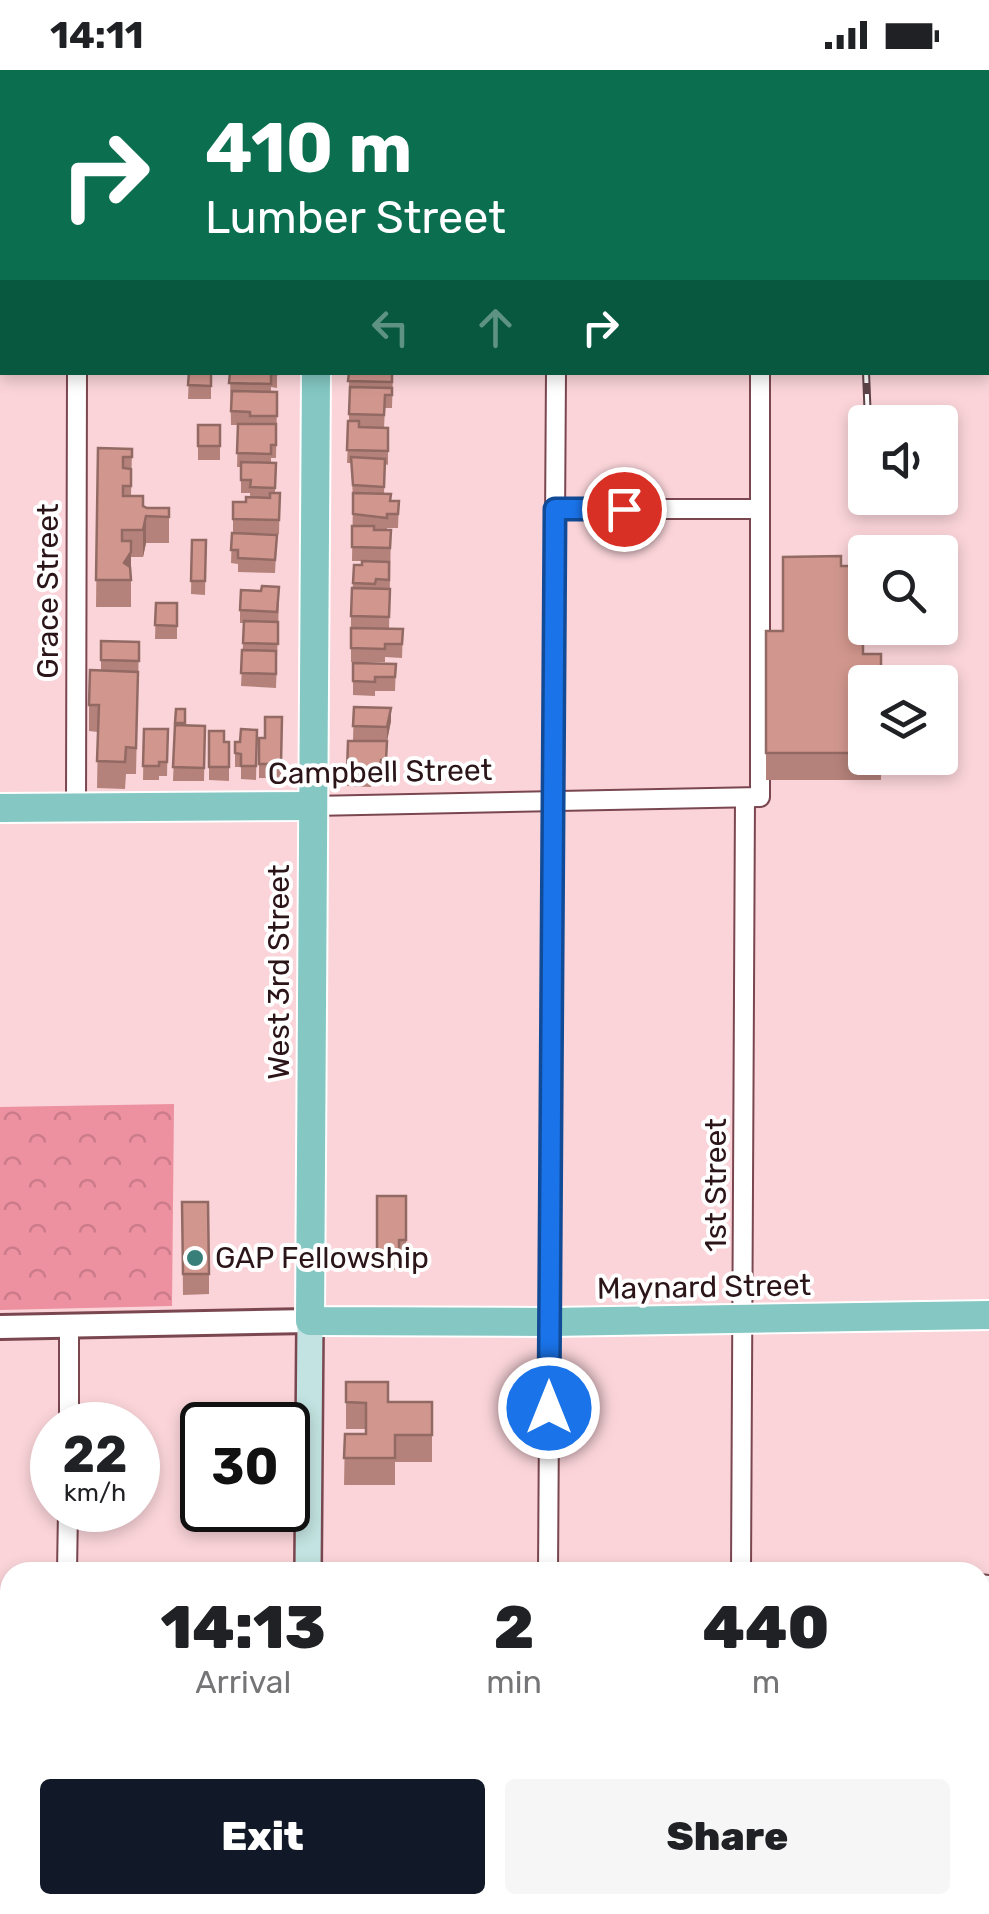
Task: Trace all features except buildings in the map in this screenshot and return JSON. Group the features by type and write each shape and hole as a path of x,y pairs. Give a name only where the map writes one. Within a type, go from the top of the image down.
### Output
{"main road":[{"name":"West 3rd Street","path":"308,1562 316,375"},
{"name":"Campbell Street","path":"0,808 312,806"},
{"name":"Maynard Street","path":"310,1320 550,1322 989,1316"}],"street":[{"name":"Grace Street","path":"76,375 76,808"},
{"path":"548,1562 556,375"},
{"name":"1st Street","path":"741,1562 760,375"},
{"path":"555,509 759,509"},
{"name":"Campbell Street","path":"312,806 753,797"},
{"name":"Maynard Street","path":"0,1327 310,1320"},
{"path":"68,1402 70,1325"},
{"path":"68,1532 68,1562"}],"green space":[{"path":"174,1104 172,1306 0,1310 0,1107"}],"railway":[{"path":"866,375 867,405"}],"place":[{"name":"GAP Fellowship","path":"195,1258"}],"route":[{"path":"549,1408 555,509 624,509"}]}
